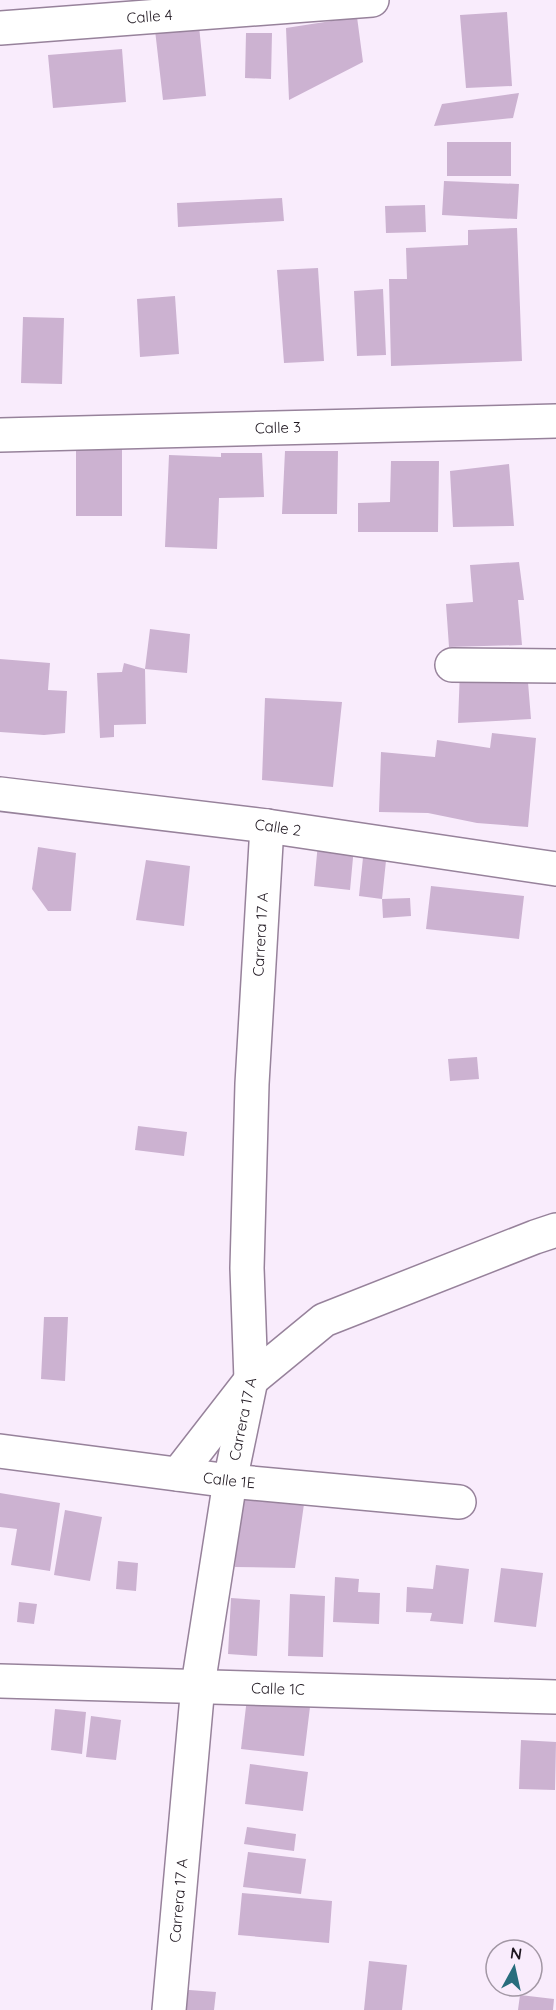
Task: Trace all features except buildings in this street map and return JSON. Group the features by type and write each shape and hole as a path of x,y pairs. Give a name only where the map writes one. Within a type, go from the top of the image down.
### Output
{"street":[{"name":"Calle 4","path":"0,28 372,0"},
{"name":"Calle 3","path":"0,435 556,421"},
{"path":"452,664 556,666"},
{"name":"Calle 2","path":"0,794 267,826 556,869"},
{"name":"Carrera 17 A","path":"169,2010 198,1685 230,1481 251,1380 248,1268 252,1084 267,826"},
{"path":"178,1474 251,1380 324,1320 556,1230"},
{"name":"Calle 1E","path":"0,1451 230,1481 459,1502"},
{"name":"Calle 1C","path":"0,1681 556,1697"}]}
